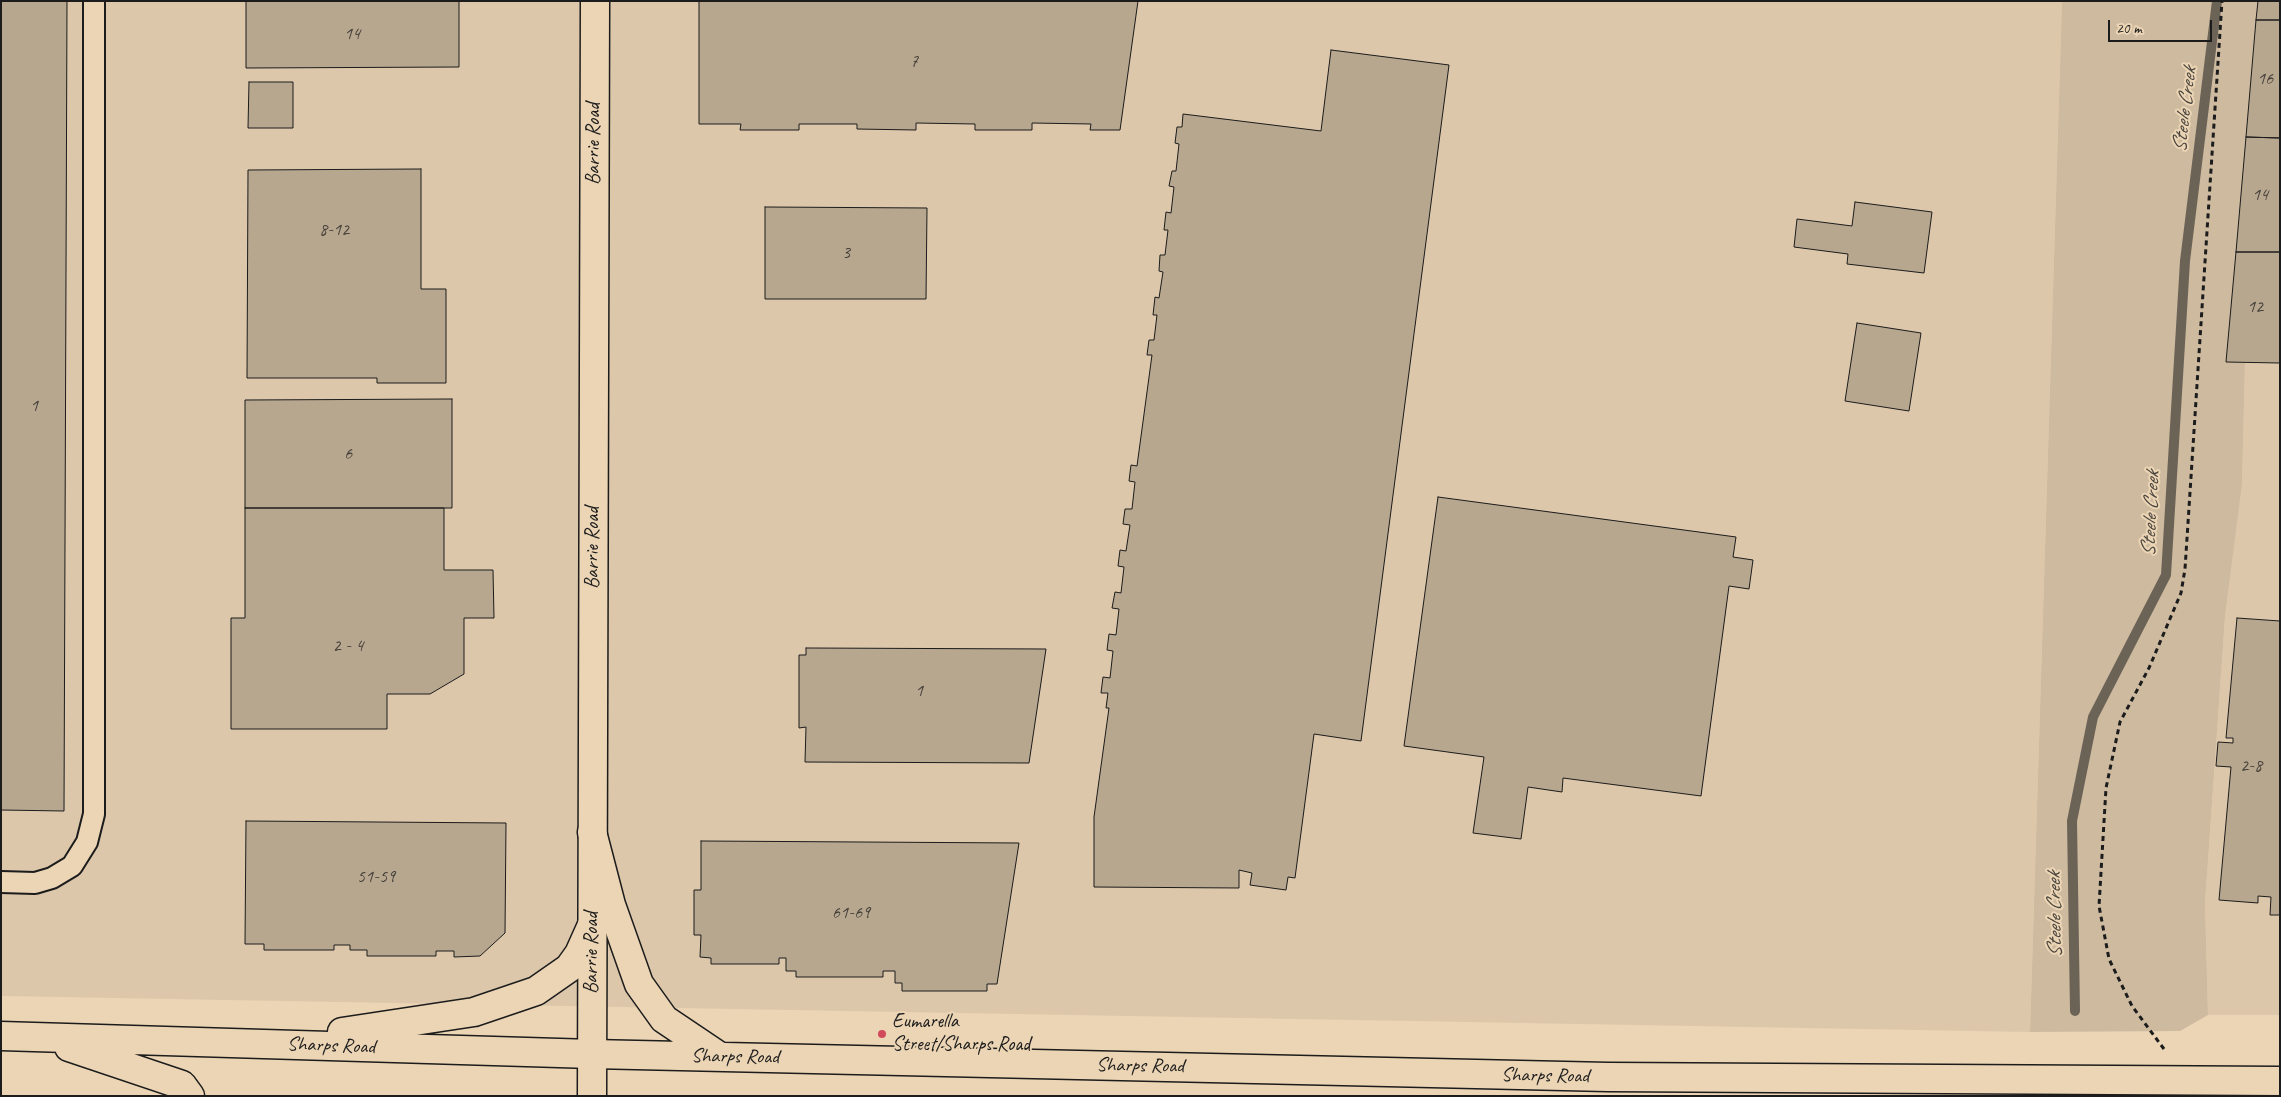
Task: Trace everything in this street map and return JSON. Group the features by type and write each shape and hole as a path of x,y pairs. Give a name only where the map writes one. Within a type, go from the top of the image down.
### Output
{"main road":[{"name":"Barrie Road","path":"592,1096 595,1"},
{"path":"592,832 611,905 639,984 664,1019 721,1057"},
{"path":"252,1043 372,1029 474,1012 536,991 570,968 579,954 592,925"},
{"name":"Sharps Road","path":"1,1036 1608,1086 2280,1080"},
{"path":"34,1036 120,1062 182,1085 190,1096"}],"lane":[{"path":"1,882 35,883 52,878 72,866 87,842 94,814 94,1"}],"path":[{"path":"2187,1080 2128,998 2109,959 2099,906 2106,788 2120,722 2149,668 2178,601 2185,569 2222,1"}],"shaded area":[{"path":"1,1 2062,1 2030,1032 1,996"},
{"path":"2062,1 2258,1 2227,362 2245,362 2242,485 2225,617 2205,903 2208,1015 2180,1031 2030,1032"},
{"path":"2258,1 2280,1 2280,1015 2208,1015 2205,903 2225,617 2242,485 2245,363 2227,362"}],"building":[{"path":"1,1 67,1 64,811 1,810"},
{"path":"246,1 459,1 459,67 246,68"},
{"path":"699,1 1138,1 1120,130 1090,130 1091,124 1032,123 1032,130 975,130 975,124 916,123 916,130 857,129 857,124 799,124 799,130 740,130 741,124 699,124"},
{"path":"2258,1 2280,1 2280,20 2256,20"},
{"path":"2256,20 2280,20 2280,138 2246,137"},
{"path":"1331,50 1449,65 1361,741 1314,734 1295,878 1288,877 1286,890 1250,885 1252,873 1239,870 1239,888 1094,887 1094,817 1109,708 1106,708 1108,693 1101,693 1103,677 1110,678 1113,651 1107,650 1109,634 1116,635 1119,609 1112,608 1115,592 1121,593 1124,567 1118,566 1120,550 1126,551 1130,525 1123,524 1125,509 1132,509 1135,482 1129,481 1131,465 1137,466 1152,355 1147,355 1149,340 1154,340 1157,315 1153,315 1155,297 1159,298 1163,272 1159,271 1160,255 1165,255 1168,230 1164,230 1166,212 1171,213 1174,187 1169,186 1172,171 1176,171 1179,144 1175,143 1177,127 1182,127 1183,114 1321,131"},
{"path":"249,82 293,82 293,128 248,128"},
{"path":"2246,137 2280,138 2280,252 2236,252"},
{"path":"421,169 421,289 446,289 446,383 377,383 377,378 247,378 248,170"},
{"path":"1855,202 1932,212 1924,273 1847,264 1848,254 1794,247 1797,219 1852,226"},
{"path":"765,207 927,208 926,299 765,299"},
{"path":"2236,252 2280,252 2280,363 2226,362"},
{"path":"1857,323 1921,333 1909,411 1845,401"},
{"path":"452,399 452,508 245,508 245,400"},
{"path":"1438,497 1736,537 1733,557 1753,560 1749,589 1729,586 1701,796 1563,778 1562,792 1528,787 1521,839 1473,833 1484,757 1404,746"},
{"path":"245,508 444,508 444,570 493,570 494,618 464,618 464,674 430,694 387,694 387,729 231,729 231,618 245,618"},
{"path":"2237,618 2280,621 2280,915 2270,915 2271,897 2258,896 2258,903 2219,900 2231,767 2216,766 2218,742 2233,743 2233,738 2226,738"},
{"path":"806,648 1046,649 1029,763 805,762 806,727 799,728 799,655 806,655"},
{"path":"246,821 506,823 505,933 480,956 454,957 454,951 436,951 436,956 367,956 367,950 350,950 350,945 334,945 334,950 264,950 264,944 245,944"},
{"path":"701,841 1019,843 997,984 987,984 987,991 902,991 902,983 895,983 895,971 883,971 883,977 796,977 796,971 786,971 786,958 779,958 779,964 711,964 711,958 700,957 701,935 694,935 694,890 701,890"}],"waterway":[{"name":"Steele Creek","path":"2075,1011 2072,821 2093,717 2166,575 2185,261 2217,1"}],"place":[{"name":"Eumarella Street/Sharps Road","path":"882,1034"}]}
